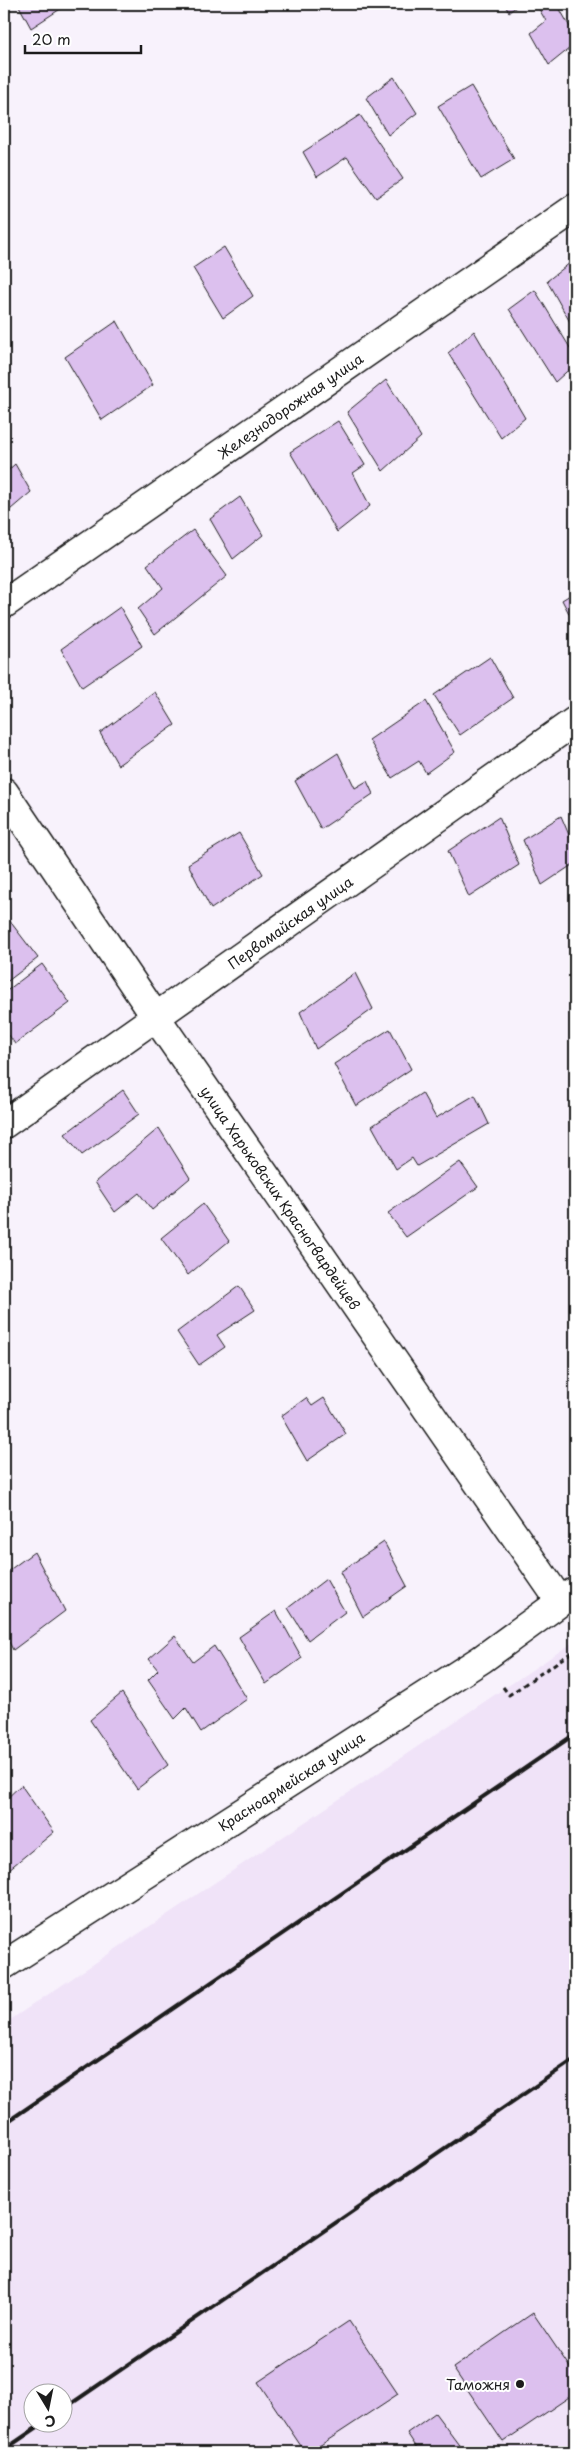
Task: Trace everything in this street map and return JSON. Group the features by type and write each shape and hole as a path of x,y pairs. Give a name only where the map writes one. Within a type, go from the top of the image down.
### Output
{"street":[{"name":"Железнодорожная улица","path":"4,604 575,208"},
{"name":"Первомайская улица","path":"4,1124 575,720"},
{"name":"улица Харьковских Красногвардейцев","path":"4,792 155,1016 568,1596"},
{"name":"Красноармейская улица","path":"4,1965 482,1659 568,1596"}],"path":[{"path":"510,1696 575,1650"}],"shaded area":[{"path":"575,1641 575,2452 4,2452 4,2024"}],"building":[{"path":"18,4 68,4 31,28"},
{"path":"504,4 520,4 509,12"},
{"path":"536,4 557,4 575,36 575,44 549,65 531,33 546,21"},
{"path":"394,77 417,113 388,135 366,98"},
{"path":"471,86 514,159 481,179 438,106"},
{"path":"360,115 403,179 376,198 347,157 317,177 303,152"},
{"path":"224,247 253,296 223,318 193,268"},
{"path":"575,259 575,331 547,281"},
{"path":"535,290 575,356 575,364 555,382 509,309"},
{"path":"117,321 153,385 102,420 65,357"},
{"path":"474,331 525,418 501,438 448,353"},
{"path":"386,380 421,437 383,471 347,412"},
{"path":"338,421 365,465 353,473 370,506 337,532 290,452"},
{"path":"15,464 31,492 4,515 4,474"},
{"path":"240,497 263,535 233,559 210,519"},
{"path":"193,530 227,576 155,634 138,609 163,588 147,565"},
{"path":"575,592 575,625 562,600"},
{"path":"120,607 142,646 82,687 61,649"},
{"path":"490,657 513,698 460,735 434,695"},
{"path":"155,692 175,725 118,765 100,733"},
{"path":"426,701 455,752 426,773 419,761 392,778 369,740"},
{"path":"338,753 355,788 367,781 373,794 321,829 295,781"},
{"path":"561,816 575,849 575,863 542,885 523,840"},
{"path":"499,817 519,865 469,897 448,851"},
{"path":"239,833 263,874 211,909 188,864"},
{"path":"9,920 38,958 4,984 4,924"},
{"path":"42,964 70,1003 15,1044 4,1028 4,993"},
{"path":"355,973 373,1009 316,1049 300,1012"},
{"path":"390,1029 411,1069 356,1106 334,1064"},
{"path":"123,1090 139,1114 82,1155 65,1134"},
{"path":"422,1093 436,1118 475,1095 489,1124 417,1166 412,1158 396,1169 372,1126"},
{"path":"159,1128 190,1178 152,1210 139,1193 115,1212 95,1182"},
{"path":"460,1162 478,1187 406,1237 388,1213"},
{"path":"203,1204 229,1241 188,1275 161,1238"},
{"path":"239,1286 255,1310 217,1335 225,1347 199,1365 177,1332"},
{"path":"306,1398 312,1406 324,1398 346,1434 307,1461 281,1416"},
{"path":"384,1542 407,1586 363,1617 340,1572"},
{"path":"34,1552 65,1611 13,1650 4,1632 4,1574"},
{"path":"326,1579 345,1612 308,1640 288,1608"},
{"path":"276,1611 302,1658 266,1684 239,1637"},
{"path":"175,1636 193,1662 214,1646 247,1699 201,1732 186,1708 175,1719 148,1680 158,1670 149,1659"},
{"path":"122,1693 168,1765 137,1789 90,1720"},
{"path":"21,1785 54,1832 8,1870 4,1863 4,1801"},
{"name":"Таможня","path":"533,2313 575,2375 575,2393 503,2442 453,2368"},
{"path":"349,2321 398,2394 310,2452 305,2452 258,2382"},
{"path":"435,2413 464,2452 411,2452 417,2448 407,2433"}],"railway":[{"path":"4,2124 575,1734"},
{"path":"72,2403 575,2059"},
{"path":"4,2450 27,2434"}],"place":[{"name":"Таможня","path":"520,2384"}]}
